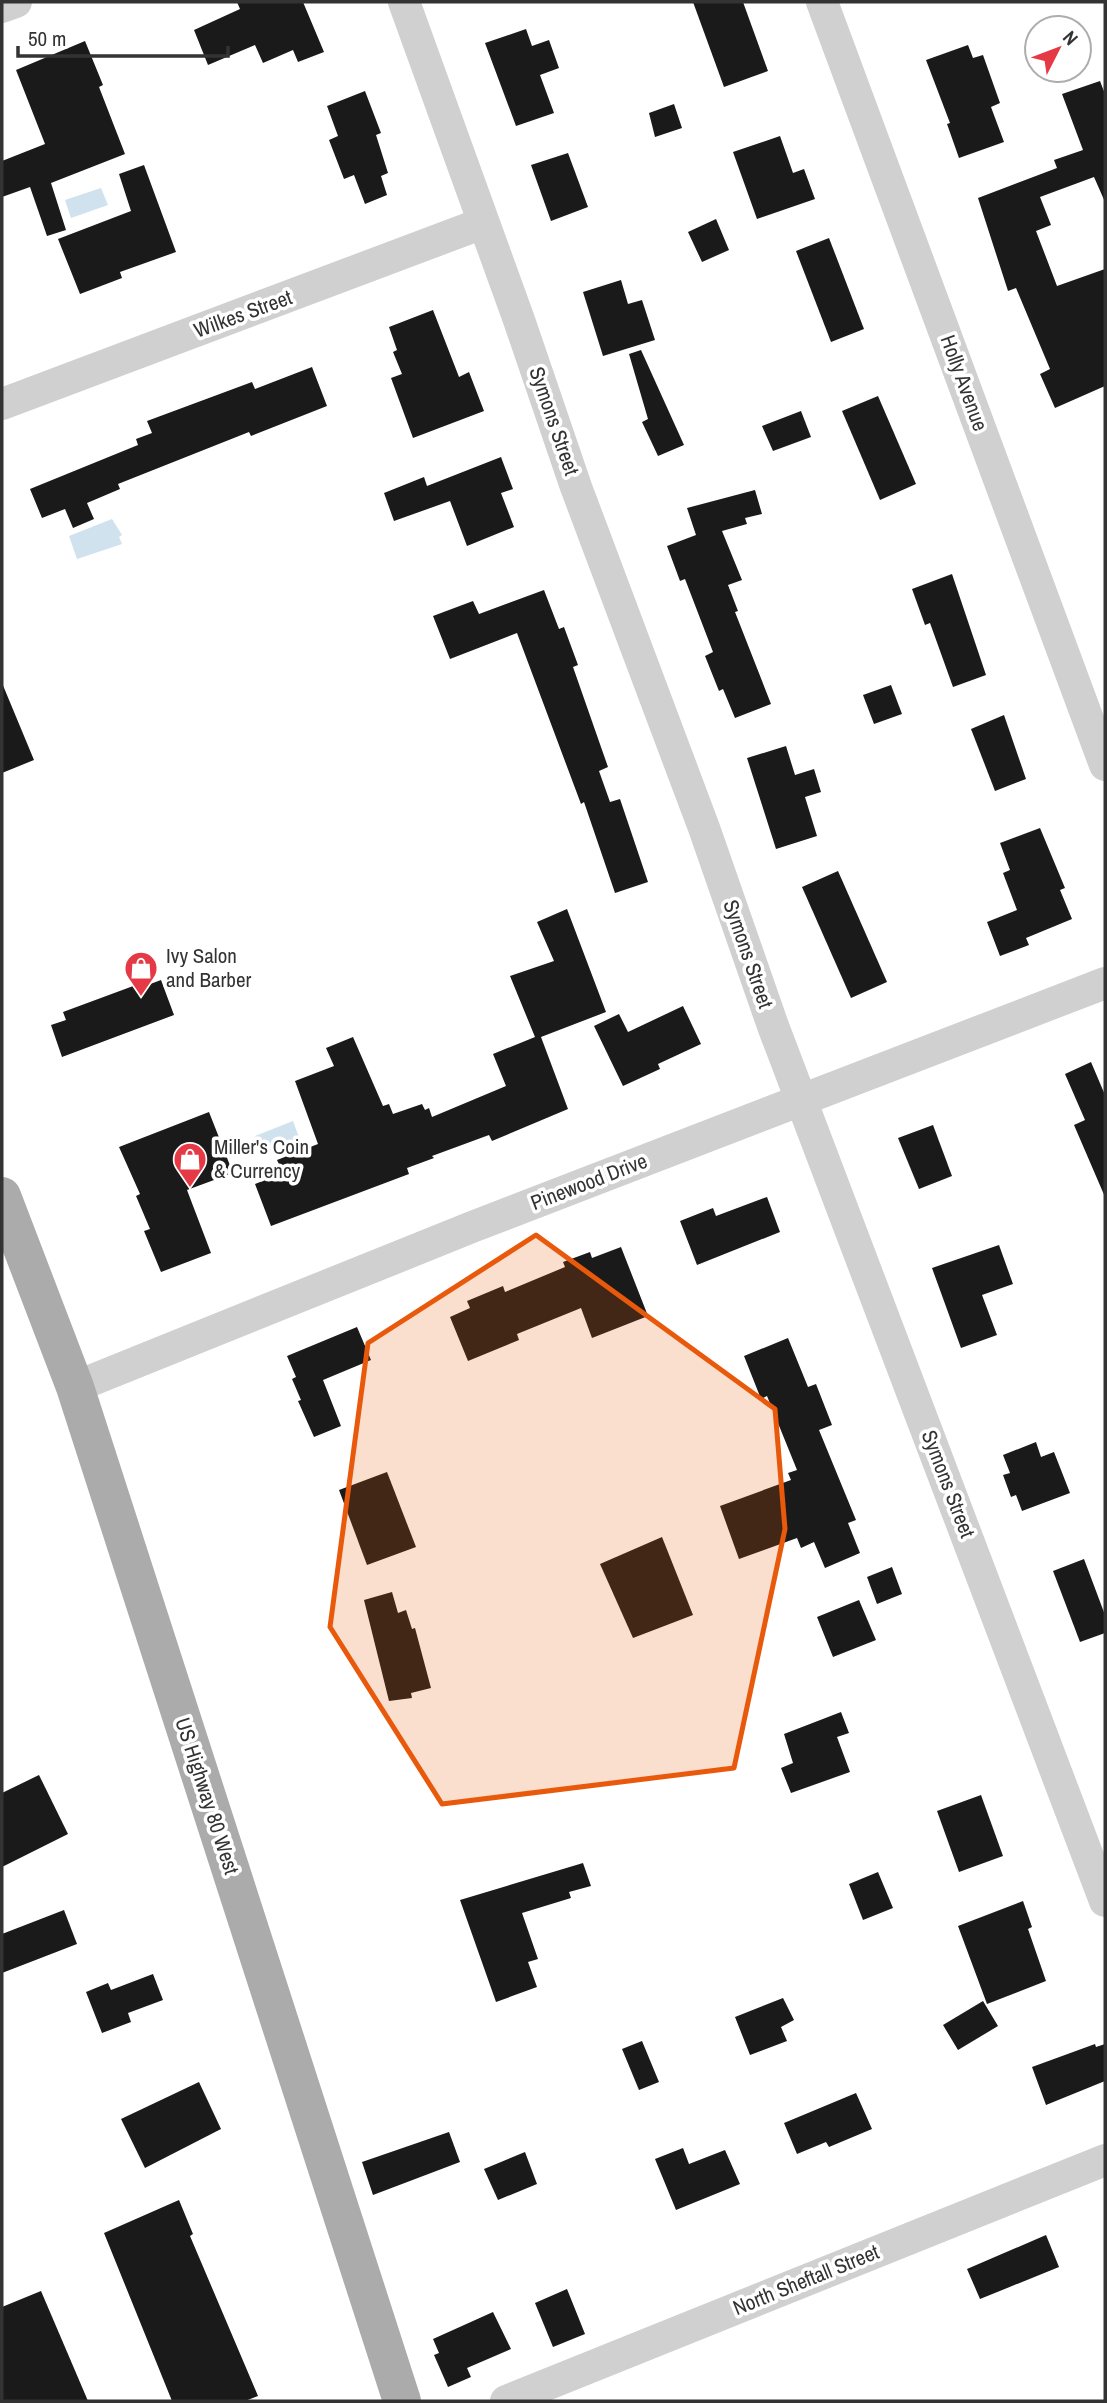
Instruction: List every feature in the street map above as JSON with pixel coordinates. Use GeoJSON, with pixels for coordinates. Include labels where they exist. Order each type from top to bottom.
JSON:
{"type":"FeatureCollection","features":[{"type":"Feature","properties":{"kind":"main road","name":"US Highway 80 West"},"geometry":{"type":"LineString","coordinates":[[2,1196],[75,1387],[402,2401]]}},
{"type":"Feature","properties":{"kind":"street"},"geometry":{"type":"LineString","coordinates":[[2,7],[16,2]]}},
{"type":"Feature","properties":{"kind":"street","name":"Symons Street"},"geometry":{"type":"LineString","coordinates":[[404,2],[802,1101],[1105,1901]]}},
{"type":"Feature","properties":{"kind":"street","name":"Holly Avenue"},"geometry":{"type":"LineString","coordinates":[[822,2],[1095,700],[1105,765]]}},
{"type":"Feature","properties":{"kind":"street","name":"Wilkes Street"},"geometry":{"type":"LineString","coordinates":[[2,404],[483,223]]}},
{"type":"Feature","properties":{"kind":"street","name":"Pinewood Drive"},"geometry":{"type":"LineString","coordinates":[[75,1387],[472,1227],[1105,984]]}},
{"type":"Feature","properties":{"kind":"street","name":"North Sheftall Street"},"geometry":{"type":"LineString","coordinates":[[506,2401],[1105,2160]]}},
{"type":"Feature","properties":{"kind":"highlighted area"},"geometry":{"type":"Polygon","coordinates":[[[536,1235],[775,1409],[785,1529],[734,1768],[442,1804],[330,1627],[368,1343],[536,1235]]]}},
{"type":"Feature","properties":{"kind":"water"},"geometry":{"type":"Polygon","coordinates":[[[101,188],[108,205],[71,218],[65,200],[101,188]]]}},
{"type":"Feature","properties":{"kind":"water"},"geometry":{"type":"Polygon","coordinates":[[[112,519],[122,535],[119,537],[122,544],[77,559],[69,536],[112,519]]]}},
{"type":"Feature","properties":{"kind":"water"},"geometry":{"type":"Polygon","coordinates":[[[293,1121],[300,1140],[262,1154],[255,1136],[293,1121]]]}},
{"type":"Feature","properties":{"kind":"building"},"geometry":{"type":"Polygon","coordinates":[[[237,2],[303,2],[324,52],[298,62],[293,50],[263,63],[255,45],[208,65],[194,30],[240,9],[237,2]]]}},
{"type":"Feature","properties":{"kind":"building"},"geometry":{"type":"Polygon","coordinates":[[[693,2],[743,2],[768,71],[724,87],[693,2]]]}},
{"type":"Feature","properties":{"kind":"building"},"geometry":{"type":"Polygon","coordinates":[[[526,29],[532,46],[549,40],[559,68],[540,75],[554,113],[516,126],[485,43],[526,29]]]}},
{"type":"Feature","properties":{"kind":"building"},"geometry":{"type":"Polygon","coordinates":[[[85,41],[103,85],[99,87],[125,154],[51,183],[66,230],[47,236],[30,187],[2,197],[2,161],[45,144],[16,70],[85,41]]]}},
{"type":"Feature","properties":{"kind":"building"},"geometry":{"type":"Polygon","coordinates":[[[968,45],[973,58],[983,55],[1000,103],[991,107],[1004,142],[959,158],[947,124],[950,123],[926,60],[968,45]]]}},
{"type":"Feature","properties":{"kind":"building"},"geometry":{"type":"Polygon","coordinates":[[[1100,81],[1105,94],[1105,202],[1094,177],[1040,197],[1051,225],[1036,231],[1057,286],[1105,269],[1105,386],[1055,408],[1040,374],[1050,369],[1016,288],[1008,291],[978,198],[1057,168],[1054,160],[1083,150],[1062,94],[1100,81]]]}},
{"type":"Feature","properties":{"kind":"building"},"geometry":{"type":"Polygon","coordinates":[[[365,91],[381,133],[376,135],[388,173],[381,176],[387,195],[365,204],[354,175],[344,179],[329,140],[338,136],[327,106],[365,91]]]}},
{"type":"Feature","properties":{"kind":"building"},"geometry":{"type":"Polygon","coordinates":[[[674,104],[682,128],[655,137],[649,113],[674,104]]]}},
{"type":"Feature","properties":{"kind":"building"},"geometry":{"type":"Polygon","coordinates":[[[780,136],[793,173],[804,169],[815,199],[757,219],[733,152],[780,136]]]}},
{"type":"Feature","properties":{"kind":"building"},"geometry":{"type":"Polygon","coordinates":[[[568,153],[588,207],[551,221],[531,165],[568,153]]]}},
{"type":"Feature","properties":{"kind":"building"},"geometry":{"type":"Polygon","coordinates":[[[144,165],[176,252],[120,272],[122,278],[80,294],[58,239],[131,211],[119,174],[144,165]]]}},
{"type":"Feature","properties":{"kind":"building"},"geometry":{"type":"Polygon","coordinates":[[[716,219],[729,250],[702,262],[688,232],[716,219]]]}},
{"type":"Feature","properties":{"kind":"building"},"geometry":{"type":"Polygon","coordinates":[[[829,238],[864,329],[831,342],[796,251],[829,238]]]}},
{"type":"Feature","properties":{"kind":"building"},"geometry":{"type":"Polygon","coordinates":[[[621,280],[628,304],[642,300],[655,340],[603,356],[583,292],[621,280]]]}},
{"type":"Feature","properties":{"kind":"building"},"geometry":{"type":"Polygon","coordinates":[[[433,310],[459,377],[469,372],[484,411],[413,438],[391,378],[402,374],[393,352],[397,350],[389,327],[433,310]]]}},
{"type":"Feature","properties":{"kind":"building"},"geometry":{"type":"Polygon","coordinates":[[[641,350],[684,445],[658,456],[642,422],[648,419],[629,354],[641,350]]]}},
{"type":"Feature","properties":{"kind":"building"},"geometry":{"type":"Polygon","coordinates":[[[312,367],[327,406],[251,436],[249,432],[118,484],[120,489],[87,503],[94,519],[73,528],[65,509],[42,518],[30,489],[138,445],[136,439],[152,433],[147,421],[252,382],[255,389],[312,367]]]}},
{"type":"Feature","properties":{"kind":"building"},"geometry":{"type":"Polygon","coordinates":[[[878,396],[916,484],[880,500],[842,411],[878,396]]]}},
{"type":"Feature","properties":{"kind":"building"},"geometry":{"type":"Polygon","coordinates":[[[801,411],[811,437],[773,451],[762,426],[801,411]]]}},
{"type":"Feature","properties":{"kind":"building"},"geometry":{"type":"Polygon","coordinates":[[[501,457],[513,489],[501,493],[514,527],[467,546],[450,501],[394,521],[384,493],[424,477],[427,486],[501,457]]]}},
{"type":"Feature","properties":{"kind":"building"},"geometry":{"type":"Polygon","coordinates":[[[755,490],[762,514],[745,518],[747,524],[722,531],[742,580],[728,585],[738,611],[735,612],[771,704],[735,718],[723,689],[719,691],[705,656],[713,652],[685,579],[680,581],[667,546],[696,535],[687,508],[755,490]]]}},
{"type":"Feature","properties":{"kind":"building"},"geometry":{"type":"Polygon","coordinates":[[[952,574],[986,675],[953,687],[930,623],[925,625],[912,589],[952,574]]]}},
{"type":"Feature","properties":{"kind":"building"},"geometry":{"type":"Polygon","coordinates":[[[544,590],[559,629],[564,627],[578,665],[573,667],[608,767],[599,771],[610,802],[620,799],[648,882],[615,893],[584,802],[581,804],[517,633],[450,659],[433,616],[473,601],[479,614],[544,590]]]}},
{"type":"Feature","properties":{"kind":"building"},"geometry":{"type":"Polygon","coordinates":[[[2,683],[34,760],[2,773],[2,683]]]}},
{"type":"Feature","properties":{"kind":"building"},"geometry":{"type":"Polygon","coordinates":[[[891,685],[902,714],[874,724],[863,695],[891,685]]]}},
{"type":"Feature","properties":{"kind":"building"},"geometry":{"type":"Polygon","coordinates":[[[1004,715],[1026,779],[995,791],[971,729],[1004,715]]]}},
{"type":"Feature","properties":{"kind":"building"},"geometry":{"type":"Polygon","coordinates":[[[786,746],[795,775],[814,769],[821,792],[805,797],[817,836],[776,849],[747,758],[786,746]]]}},
{"type":"Feature","properties":{"kind":"building"},"geometry":{"type":"Polygon","coordinates":[[[1040,828],[1065,888],[1060,890],[1072,919],[1026,938],[1029,945],[1000,956],[987,922],[1017,910],[1003,873],[1010,870],[1000,843],[1040,828]]]}},
{"type":"Feature","properties":{"kind":"building"},"geometry":{"type":"Polygon","coordinates":[[[838,871],[887,982],[851,998],[802,887],[838,871]]]}},
{"type":"Feature","properties":{"kind":"building"},"geometry":{"type":"Polygon","coordinates":[[[567,909],[606,1012],[541,1037],[568,1109],[492,1141],[489,1135],[432,1156],[434,1158],[407,1168],[409,1174],[271,1226],[255,1184],[283,1173],[277,1160],[318,1144],[295,1081],[334,1066],[326,1048],[353,1037],[383,1106],[389,1104],[393,1114],[422,1104],[425,1110],[429,1108],[432,1117],[506,1086],[493,1054],[535,1037],[510,976],[554,961],[537,922],[567,909]]]}},
{"type":"Feature","properties":{"kind":"building"},"geometry":{"type":"Polygon","coordinates":[[[161,980],[174,1015],[62,1057],[51,1025],[66,1020],[63,1012],[144,982],[145,986],[161,980]]]}},
{"type":"Feature","properties":{"kind":"building"},"geometry":{"type":"Polygon","coordinates":[[[683,1006],[701,1044],[658,1064],[660,1069],[623,1086],[594,1026],[619,1014],[628,1032],[683,1006]]]}},
{"type":"Feature","properties":{"kind":"building"},"geometry":{"type":"Polygon","coordinates":[[[1091,1062],[1105,1095],[1105,1197],[1074,1125],[1085,1120],[1065,1074],[1091,1062]]]}},
{"type":"Feature","properties":{"kind":"building"},"geometry":{"type":"Polygon","coordinates":[[[209,1112],[233,1173],[187,1190],[211,1253],[161,1272],[144,1231],[150,1229],[136,1196],[140,1194],[119,1147],[209,1112]]]}},
{"type":"Feature","properties":{"kind":"building"},"geometry":{"type":"Polygon","coordinates":[[[933,1125],[952,1176],[919,1189],[898,1138],[933,1125]]]}},
{"type":"Feature","properties":{"kind":"building"},"geometry":{"type":"Polygon","coordinates":[[[767,1197],[780,1232],[697,1265],[680,1221],[713,1208],[716,1216],[767,1197]]]}},
{"type":"Feature","properties":{"kind":"building"},"geometry":{"type":"Polygon","coordinates":[[[999,1245],[1013,1284],[982,1295],[997,1335],[961,1348],[932,1268],[999,1245]]]}},
{"type":"Feature","properties":{"kind":"building"},"geometry":{"type":"Polygon","coordinates":[[[621,1247],[648,1316],[592,1338],[581,1308],[517,1334],[519,1340],[468,1361],[450,1317],[470,1308],[467,1301],[503,1286],[505,1292],[565,1267],[563,1262],[590,1252],[592,1258],[621,1247]]]}},
{"type":"Feature","properties":{"kind":"building"},"geometry":{"type":"Polygon","coordinates":[[[357,1327],[371,1360],[323,1380],[341,1426],[314,1437],[298,1401],[301,1400],[292,1379],[296,1377],[287,1356],[357,1327]]]}},
{"type":"Feature","properties":{"kind":"building"},"geometry":{"type":"Polygon","coordinates":[[[788,1338],[808,1387],[816,1384],[832,1425],[819,1430],[856,1520],[848,1523],[860,1553],[825,1568],[814,1542],[801,1548],[797,1538],[739,1559],[720,1506],[791,1480],[788,1473],[797,1470],[767,1396],[761,1399],[744,1356],[788,1338]]]}},
{"type":"Feature","properties":{"kind":"building"},"geometry":{"type":"Polygon","coordinates":[[[1036,1442],[1041,1457],[1054,1452],[1070,1493],[1022,1511],[1016,1495],[1011,1497],[1003,1475],[1010,1473],[1003,1455],[1036,1442]]]}},
{"type":"Feature","properties":{"kind":"building"},"geometry":{"type":"Polygon","coordinates":[[[387,1472],[416,1547],[367,1565],[339,1490],[387,1472]]]}},
{"type":"Feature","properties":{"kind":"building"},"geometry":{"type":"Polygon","coordinates":[[[662,1537],[693,1615],[633,1638],[600,1564],[662,1537]]]}},
{"type":"Feature","properties":{"kind":"building"},"geometry":{"type":"Polygon","coordinates":[[[1084,1559],[1105,1615],[1105,1633],[1080,1642],[1053,1571],[1084,1559]]]}},
{"type":"Feature","properties":{"kind":"building"},"geometry":{"type":"Polygon","coordinates":[[[892,1567],[902,1594],[877,1604],[867,1577],[892,1567]]]}},
{"type":"Feature","properties":{"kind":"building"},"geometry":{"type":"Polygon","coordinates":[[[392,1592],[398,1613],[406,1610],[412,1629],[415,1628],[431,1688],[411,1693],[412,1698],[389,1701],[364,1600],[392,1592]]]}},
{"type":"Feature","properties":{"kind":"building"},"geometry":{"type":"Polygon","coordinates":[[[859,1600],[876,1640],[833,1657],[817,1617],[859,1600]]]}},
{"type":"Feature","properties":{"kind":"building"},"geometry":{"type":"Polygon","coordinates":[[[841,1712],[849,1733],[837,1737],[850,1772],[791,1793],[781,1768],[793,1763],[784,1734],[841,1712]]]}},
{"type":"Feature","properties":{"kind":"building"},"geometry":{"type":"Polygon","coordinates":[[[39,1775],[68,1834],[2,1867],[2,1793],[39,1775]]]}},
{"type":"Feature","properties":{"kind":"building"},"geometry":{"type":"Polygon","coordinates":[[[981,1795],[1003,1856],[959,1872],[937,1811],[981,1795]]]}},
{"type":"Feature","properties":{"kind":"building"},"geometry":{"type":"Polygon","coordinates":[[[583,1863],[591,1886],[569,1892],[571,1898],[522,1913],[538,1959],[528,1962],[537,1987],[496,2002],[460,1900],[583,1863]]]}},
{"type":"Feature","properties":{"kind":"building"},"geometry":{"type":"Polygon","coordinates":[[[878,1872],[893,1908],[863,1920],[849,1884],[878,1872]]]}},
{"type":"Feature","properties":{"kind":"building"},"geometry":{"type":"Polygon","coordinates":[[[1023,1901],[1032,1927],[1028,1929],[1046,1981],[987,2004],[958,1926],[1023,1901]]]}},
{"type":"Feature","properties":{"kind":"building"},"geometry":{"type":"Polygon","coordinates":[[[64,1910],[77,1944],[2,1973],[2,1934],[64,1910]]]}},
{"type":"Feature","properties":{"kind":"building"},"geometry":{"type":"Polygon","coordinates":[[[153,1974],[163,2000],[128,2013],[131,2022],[102,2033],[86,1992],[108,1983],[111,1990],[153,1974]]]}},
{"type":"Feature","properties":{"kind":"building"},"geometry":{"type":"Polygon","coordinates":[[[783,1998],[794,2020],[781,2027],[787,2041],[750,2055],[735,2017],[783,1998]]]}},
{"type":"Feature","properties":{"kind":"building"},"geometry":{"type":"Polygon","coordinates":[[[983,2001],[998,2026],[958,2050],[943,2025],[983,2001]]]}},
{"type":"Feature","properties":{"kind":"building"},"geometry":{"type":"Polygon","coordinates":[[[642,2041],[659,2082],[639,2090],[622,2049],[642,2041]]]}},
{"type":"Feature","properties":{"kind":"building"},"geometry":{"type":"Polygon","coordinates":[[[1095,2044],[1096,2047],[1105,2044],[1105,2081],[1046,2105],[1032,2067],[1095,2044]]]}},
{"type":"Feature","properties":{"kind":"building"},"geometry":{"type":"Polygon","coordinates":[[[199,2082],[221,2129],[145,2168],[121,2119],[199,2082]]]}},
{"type":"Feature","properties":{"kind":"building"},"geometry":{"type":"Polygon","coordinates":[[[856,2093],[872,2129],[829,2147],[826,2142],[797,2154],[784,2123],[856,2093]]]}},
{"type":"Feature","properties":{"kind":"building"},"geometry":{"type":"Polygon","coordinates":[[[449,2132],[460,2162],[373,2195],[362,2162],[449,2132]]]}},
{"type":"Feature","properties":{"kind":"building"},"geometry":{"type":"Polygon","coordinates":[[[683,2148],[689,2164],[725,2150],[740,2184],[676,2210],[655,2159],[683,2148]]]}},
{"type":"Feature","properties":{"kind":"building"},"geometry":{"type":"Polygon","coordinates":[[[525,2152],[537,2184],[498,2200],[484,2169],[525,2152]]]}},
{"type":"Feature","properties":{"kind":"building"},"geometry":{"type":"Polygon","coordinates":[[[179,2200],[193,2234],[190,2236],[258,2396],[245,2401],[172,2401],[104,2233],[179,2200]]]}},
{"type":"Feature","properties":{"kind":"building"},"geometry":{"type":"Polygon","coordinates":[[[1046,2235],[1059,2267],[980,2299],[967,2269],[1046,2235]]]}},
{"type":"Feature","properties":{"kind":"building"},"geometry":{"type":"Polygon","coordinates":[[[567,2289],[585,2334],[553,2347],[535,2303],[567,2289]]]}},
{"type":"Feature","properties":{"kind":"building"},"geometry":{"type":"Polygon","coordinates":[[[41,2291],[88,2401],[2,2401],[2,2307],[41,2291]]]}},
{"type":"Feature","properties":{"kind":"building"},"geometry":{"type":"Polygon","coordinates":[[[493,2312],[511,2349],[467,2368],[471,2377],[448,2387],[434,2355],[439,2353],[433,2339],[493,2312]]]}},
{"type":"Feature","properties":{"kind":"place","name":"Ivy Salon and Barber"},"geometry":{"type":"Point","coordinates":[141,998]}},
{"type":"Feature","properties":{"kind":"place","name":"Miller's Coin & Currency"},"geometry":{"type":"Point","coordinates":[190,1189]}}]}
